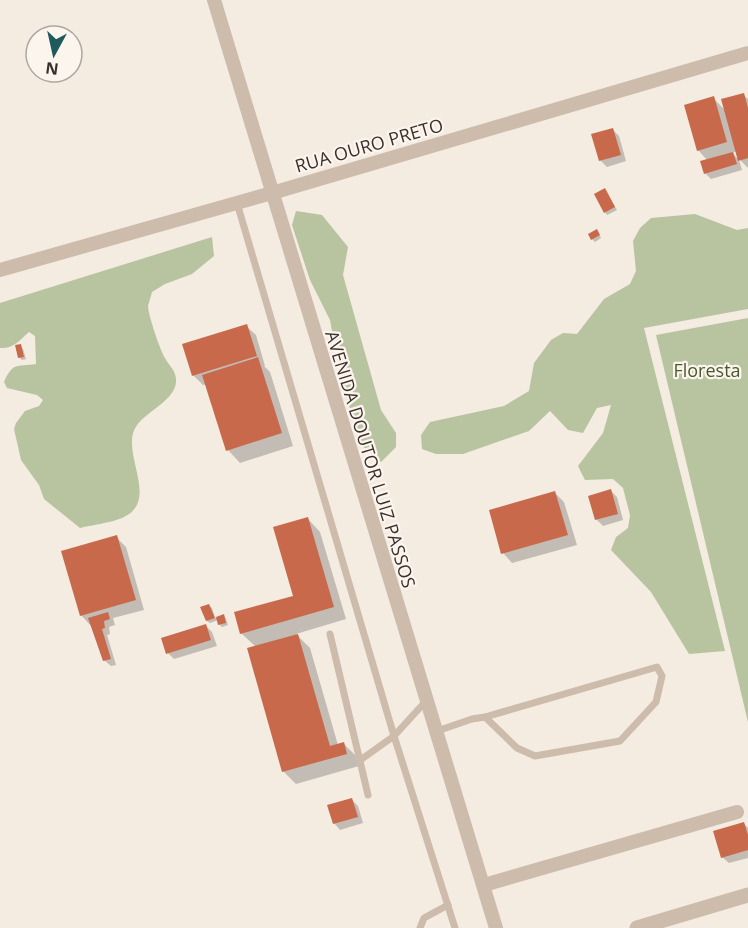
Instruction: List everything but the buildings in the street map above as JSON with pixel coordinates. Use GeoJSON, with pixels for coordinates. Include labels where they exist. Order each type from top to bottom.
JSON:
{"type":"FeatureCollection","features":[{"type":"Feature","properties":{"kind":"street","name":"AVENIDA DOUTOR LUIZ PASSOS"},"geometry":{"type":"LineString","coordinates":[[214,0],[496,928]]}},
{"type":"Feature","properties":{"kind":"street","name":"RUA OURO PRETO"},"geometry":{"type":"LineString","coordinates":[[0,270],[272,193],[748,53]]}},
{"type":"Feature","properties":{"kind":"street"},"geometry":{"type":"LineString","coordinates":[[484,885],[737,812]]}},
{"type":"Feature","properties":{"kind":"street"},"geometry":{"type":"LineString","coordinates":[[637,928],[748,895]]}},
{"type":"Feature","properties":{"kind":"lane"},"geometry":{"type":"LineString","coordinates":[[237,202],[394,736],[455,928]]}},
{"type":"Feature","properties":{"kind":"lane"},"geometry":{"type":"LineString","coordinates":[[330,634],[368,795]]}},
{"type":"Feature","properties":{"kind":"lane"},"geometry":{"type":"LineString","coordinates":[[437,731],[472,719],[657,667],[662,676],[656,702],[620,741],[535,756],[517,748],[485,717]]}},
{"type":"Feature","properties":{"kind":"lane"},"geometry":{"type":"LineString","coordinates":[[360,761],[394,736],[426,701]]}},
{"type":"Feature","properties":{"kind":"lane"},"geometry":{"type":"LineString","coordinates":[[420,928],[424,918],[448,905]]}},
{"type":"Feature","properties":{"kind":"green space"},"geometry":{"type":"Polygon","coordinates":[[[296,211],[322,215],[348,247],[343,275],[381,410],[396,433],[396,447],[381,462],[361,445],[340,376],[330,320],[310,280],[292,225],[296,211]]]}},
{"type":"Feature","properties":{"kind":"green space"},"geometry":{"type":"Polygon","coordinates":[[[695,214],[737,230],[748,228],[748,309],[644,328],[725,651],[689,654],[651,592],[611,550],[616,537],[628,528],[630,515],[623,488],[613,479],[585,480],[578,466],[603,433],[611,405],[597,408],[583,433],[568,430],[550,411],[529,431],[463,454],[436,454],[422,449],[421,435],[430,422],[504,406],[529,391],[534,363],[551,340],[563,333],[577,334],[604,299],[630,284],[636,271],[633,241],[640,228],[651,218],[695,214]]]}},
{"type":"Feature","properties":{"kind":"green space"},"geometry":{"type":"Polygon","coordinates":[[[212,237],[214,256],[192,274],[165,284],[152,292],[148,306],[163,354],[174,372],[176,382],[171,394],[137,425],[133,435],[132,447],[139,499],[134,509],[120,519],[80,528],[44,499],[39,485],[21,460],[14,429],[16,423],[25,411],[39,406],[43,400],[37,395],[7,388],[4,382],[13,368],[36,364],[35,336],[29,332],[13,345],[0,348],[0,303],[212,237]]]}},
{"type":"Feature","properties":{"kind":"green space","name":"Floresta"},"geometry":{"type":"Polygon","coordinates":[[[748,318],[748,722],[656,335],[748,318]]]}}]}
